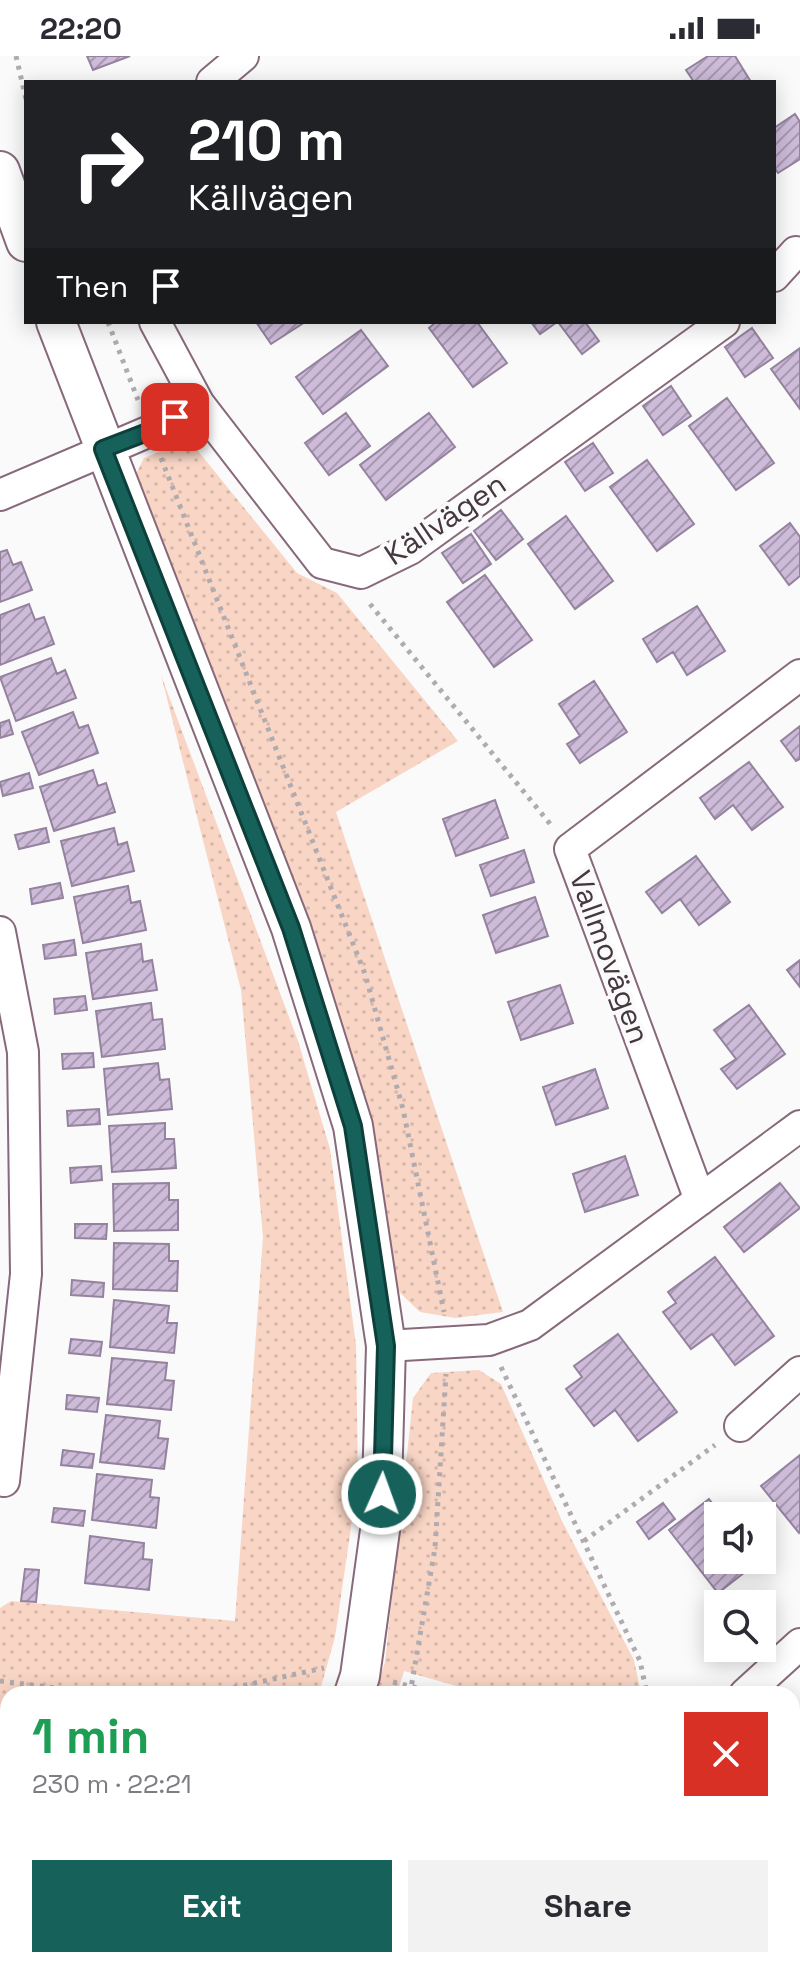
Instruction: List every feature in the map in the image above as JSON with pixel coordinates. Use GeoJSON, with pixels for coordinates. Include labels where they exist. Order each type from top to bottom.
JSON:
{"type":"FeatureCollection","features":[{"type":"Feature","properties":{"kind":"street"},"geometry":{"type":"LineString","coordinates":[[214,80],[243,56]]}},
{"type":"Feature","properties":{"kind":"street"},"geometry":{"type":"LineString","coordinates":[[0,171],[24,237]]}},
{"type":"Feature","properties":{"kind":"street"},"geometry":{"type":"LineString","coordinates":[[776,274],[796,252]]}},
{"type":"Feature","properties":{"kind":"street"},"geometry":{"type":"LineString","coordinates":[[57,324],[291,928],[353,1126],[386,1346],[381,1523],[357,1685]]}},
{"type":"Feature","properties":{"kind":"street","name":"Källvägen"},"geometry":{"type":"LineString","coordinates":[[156,324],[199,404],[322,563],[361,573],[410,549],[721,324]]}},
{"type":"Feature","properties":{"kind":"street"},"geometry":{"type":"LineString","coordinates":[[0,495],[150,431],[199,404]]}},
{"type":"Feature","properties":{"kind":"street","name":"Vallmovägen"},"geometry":{"type":"LineString","coordinates":[[700,1200],[570,849],[800,675]]}},
{"type":"Feature","properties":{"kind":"street"},"geometry":{"type":"LineString","coordinates":[[0,932],[23,1052],[26,1274],[4,1481]]}},
{"type":"Feature","properties":{"kind":"street"},"geometry":{"type":"LineString","coordinates":[[386,1346],[489,1340],[530,1325],[800,1126]]}},
{"type":"Feature","properties":{"kind":"street"},"geometry":{"type":"LineString","coordinates":[[740,1426],[800,1372]]}},
{"type":"Feature","properties":{"kind":"street"},"geometry":{"type":"LineString","coordinates":[[754,1686],[800,1644]]}},
{"type":"Feature","properties":{"kind":"path"},"geometry":{"type":"LineString","coordinates":[[16,56],[24,90]]}},
{"type":"Feature","properties":{"kind":"path"},"geometry":{"type":"LineString","coordinates":[[361,573],[365,598],[570,849]]}},
{"type":"Feature","properties":{"kind":"path"},"geometry":{"type":"LineString","coordinates":[[489,1340],[640,1661],[645,1686]]}},
{"type":"Feature","properties":{"kind":"path"},"geometry":{"type":"LineString","coordinates":[[584,1541],[740,1426]]}},
{"type":"Feature","properties":{"kind":"path"},"geometry":{"type":"LineString","coordinates":[[239,1686],[320,1667],[357,1685]]}},
{"type":"Feature","properties":{"kind":"path"},"geometry":{"type":"LineString","coordinates":[[0,1681],[39,1686]]}},
{"type":"Feature","properties":{"kind":"shaded area"},"geometry":{"type":"Polygon","coordinates":[[[174,446],[194,446],[297,573],[337,593],[458,741],[336,812],[503,1312],[455,1318],[420,1312],[395,1288],[134,478],[144,458],[174,446]]]}},
{"type":"Feature","properties":{"kind":"shaded area"},"geometry":{"type":"Polygon","coordinates":[[[161,675],[298,1041],[330,1149],[356,1345],[358,1480],[335,1637],[321,1686],[0,1686],[0,1608],[11,1601],[235,1621],[263,1237],[241,990],[161,675]]]}},
{"type":"Feature","properties":{"kind":"shaded area"},"geometry":{"type":"Polygon","coordinates":[[[479,1370],[501,1384],[562,1521],[634,1660],[639,1686],[456,1686],[404,1671],[399,1686],[378,1686],[385,1662],[413,1398],[431,1373],[479,1370]]]}},
{"type":"Feature","properties":{"kind":"building"},"geometry":{"type":"Polygon","coordinates":[[[87,56],[130,56],[93,70],[87,56]]]}},
{"type":"Feature","properties":{"kind":"building"},"geometry":{"type":"Polygon","coordinates":[[[708,56],[735,56],[750,80],[693,80],[686,70],[708,56]]]}},
{"type":"Feature","properties":{"kind":"building"},"geometry":{"type":"Polygon","coordinates":[[[795,114],[800,122],[800,159],[778,173],[776,170],[776,127],[795,114]]]}},
{"type":"Feature","properties":{"kind":"building"},"geometry":{"type":"Polygon","coordinates":[[[257,324],[302,324],[271,344],[257,324]]]}},
{"type":"Feature","properties":{"kind":"building"},"geometry":{"type":"Polygon","coordinates":[[[434,324],[478,324],[507,363],[473,387],[429,328],[434,324]]]}},
{"type":"Feature","properties":{"kind":"building"},"geometry":{"type":"Polygon","coordinates":[[[532,324],[554,324],[540,334],[532,324]]]}},
{"type":"Feature","properties":{"kind":"building"},"geometry":{"type":"Polygon","coordinates":[[[560,324],[586,324],[599,341],[582,354],[560,324]]]}},
{"type":"Feature","properties":{"kind":"building"},"geometry":{"type":"Polygon","coordinates":[[[752,328],[773,358],[745,377],[725,347],[752,328]]]}},
{"type":"Feature","properties":{"kind":"building"},"geometry":{"type":"Polygon","coordinates":[[[361,330],[388,366],[323,414],[296,377],[361,330]]]}},
{"type":"Feature","properties":{"kind":"building"},"geometry":{"type":"Polygon","coordinates":[[[800,348],[800,409],[771,369],[800,348]]]}},
{"type":"Feature","properties":{"kind":"building"},"geometry":{"type":"Polygon","coordinates":[[[671,386],[691,416],[663,435],[643,406],[671,386]]]}},
{"type":"Feature","properties":{"kind":"building"},"geometry":{"type":"Polygon","coordinates":[[[727,398],[774,463],[736,490],[689,426],[727,398]]]}},
{"type":"Feature","properties":{"kind":"building"},"geometry":{"type":"Polygon","coordinates":[[[346,413],[370,446],[329,475],[305,443],[346,413]]]}},
{"type":"Feature","properties":{"kind":"building"},"geometry":{"type":"Polygon","coordinates":[[[429,413],[455,447],[386,500],[360,465],[429,413]]]}},
{"type":"Feature","properties":{"kind":"building"},"geometry":{"type":"Polygon","coordinates":[[[593,443],[613,473],[585,491],[565,462],[593,443]]]}},
{"type":"Feature","properties":{"kind":"building"},"geometry":{"type":"Polygon","coordinates":[[[647,460],[694,524],[657,551],[610,487],[647,460]]]}},
{"type":"Feature","properties":{"kind":"building"},"geometry":{"type":"Polygon","coordinates":[[[501,510],[523,539],[496,560],[474,531],[501,510]]]}},
{"type":"Feature","properties":{"kind":"building"},"geometry":{"type":"Polygon","coordinates":[[[566,516],[613,581],[575,609],[528,544],[566,516]]]}},
{"type":"Feature","properties":{"kind":"building"},"geometry":{"type":"Polygon","coordinates":[[[790,523],[800,537],[800,576],[789,585],[760,546],[790,523]]]}},
{"type":"Feature","properties":{"kind":"building"},"geometry":{"type":"Polygon","coordinates":[[[471,534],[491,564],[463,583],[442,553],[471,534]]]}},
{"type":"Feature","properties":{"kind":"building"},"geometry":{"type":"Polygon","coordinates":[[[7,550],[13,565],[21,562],[32,590],[0,602],[0,552],[7,550]]]}},
{"type":"Feature","properties":{"kind":"building"},"geometry":{"type":"Polygon","coordinates":[[[485,575],[532,640],[494,667],[447,602],[485,575]]]}},
{"type":"Feature","properties":{"kind":"building"},"geometry":{"type":"Polygon","coordinates":[[[29,604],[35,620],[44,617],[54,644],[0,665],[0,615],[29,604]]]}},
{"type":"Feature","properties":{"kind":"building"},"geometry":{"type":"Polygon","coordinates":[[[697,606],[725,651],[687,675],[673,652],[657,662],[643,639],[697,606]]]}},
{"type":"Feature","properties":{"kind":"building"},"geometry":{"type":"Polygon","coordinates":[[[51,658],[57,674],[65,670],[76,698],[16,721],[0,677],[51,658]]]}},
{"type":"Feature","properties":{"kind":"building"},"geometry":{"type":"Polygon","coordinates":[[[594,681],[627,732],[580,763],[567,744],[580,736],[559,704],[594,681]]]}},
{"type":"Feature","properties":{"kind":"building"},"geometry":{"type":"Polygon","coordinates":[[[73,712],[79,728],[88,725],[98,753],[39,775],[22,732],[73,712]]]}},
{"type":"Feature","properties":{"kind":"building"},"geometry":{"type":"Polygon","coordinates":[[[9,720],[13,734],[0,738],[0,723],[9,720]]]}},
{"type":"Feature","properties":{"kind":"building"},"geometry":{"type":"Polygon","coordinates":[[[800,726],[800,759],[796,761],[781,741],[800,726]]]}},
{"type":"Feature","properties":{"kind":"building"},"geometry":{"type":"Polygon","coordinates":[[[749,762],[783,807],[752,830],[733,805],[715,819],[700,798],[749,762]]]}},
{"type":"Feature","properties":{"kind":"building"},"geometry":{"type":"Polygon","coordinates":[[[93,770],[98,786],[106,783],[115,812],[54,831],[40,787],[93,770]]]}},
{"type":"Feature","properties":{"kind":"building"},"geometry":{"type":"Polygon","coordinates":[[[29,773],[33,788],[3,796],[0,782],[29,773]]]}},
{"type":"Feature","properties":{"kind":"building"},"geometry":{"type":"Polygon","coordinates":[[[495,800],[508,838],[456,856],[443,819],[495,800]]]}},
{"type":"Feature","properties":{"kind":"building"},"geometry":{"type":"Polygon","coordinates":[[[46,828],[49,842],[19,849],[15,835],[46,828]]]}},
{"type":"Feature","properties":{"kind":"building"},"geometry":{"type":"Polygon","coordinates":[[[114,828],[118,845],[127,842],[134,871],[72,886],[61,841],[114,828]]]}},
{"type":"Feature","properties":{"kind":"building"},"geometry":{"type":"Polygon","coordinates":[[[524,850],[534,882],[491,896],[480,865],[524,850]]]}},
{"type":"Feature","properties":{"kind":"building"},"geometry":{"type":"Polygon","coordinates":[[[696,856],[730,902],[699,925],[680,899],[662,913],[646,892],[696,856]]]}},
{"type":"Feature","properties":{"kind":"building"},"geometry":{"type":"Polygon","coordinates":[[[60,883],[63,898],[32,904],[30,889],[60,883]]]}},
{"type":"Feature","properties":{"kind":"building"},"geometry":{"type":"Polygon","coordinates":[[[128,886],[131,903],[140,901],[146,930],[83,943],[74,897],[128,886]]]}},
{"type":"Feature","properties":{"kind":"building"},"geometry":{"type":"Polygon","coordinates":[[[535,897],[548,936],[496,953],[483,915],[535,897]]]}},
{"type":"Feature","properties":{"kind":"building"},"geometry":{"type":"Polygon","coordinates":[[[74,940],[76,955],[45,959],[43,945],[74,940]]]}},
{"type":"Feature","properties":{"kind":"building"},"geometry":{"type":"Polygon","coordinates":[[[141,944],[143,962],[152,960],[157,990],[93,999],[86,953],[141,944]]]}},
{"type":"Feature","properties":{"kind":"building"},"geometry":{"type":"Polygon","coordinates":[[[800,960],[800,987],[787,970],[800,960]]]}},
{"type":"Feature","properties":{"kind":"building"},"geometry":{"type":"Polygon","coordinates":[[[560,985],[573,1023],[521,1040],[508,1002],[560,985]]]}},
{"type":"Feature","properties":{"kind":"building"},"geometry":{"type":"Polygon","coordinates":[[[85,996],[87,1010],[55,1014],[54,999],[85,996]]]}},
{"type":"Feature","properties":{"kind":"building"},"geometry":{"type":"Polygon","coordinates":[[[151,1003],[153,1020],[162,1019],[165,1049],[102,1057],[96,1011],[151,1003]]]}},
{"type":"Feature","properties":{"kind":"building"},"geometry":{"type":"Polygon","coordinates":[[[749,1005],[785,1054],[737,1089],[721,1069],[736,1059],[714,1030],[749,1005]]]}},
{"type":"Feature","properties":{"kind":"building"},"geometry":{"type":"Polygon","coordinates":[[[93,1053],[94,1067],[63,1069],[62,1054],[93,1053]]]}},
{"type":"Feature","properties":{"kind":"building"},"geometry":{"type":"Polygon","coordinates":[[[158,1063],[160,1080],[169,1079],[172,1109],[108,1115],[104,1069],[158,1063]]]}},
{"type":"Feature","properties":{"kind":"building"},"geometry":{"type":"Polygon","coordinates":[[[595,1069],[608,1108],[556,1125],[543,1087],[595,1069]]]}},
{"type":"Feature","properties":{"kind":"building"},"geometry":{"type":"Polygon","coordinates":[[[99,1109],[100,1124],[68,1126],[67,1111],[99,1109]]]}},
{"type":"Feature","properties":{"kind":"building"},"geometry":{"type":"Polygon","coordinates":[[[165,1123],[165,1139],[174,1139],[176,1168],[112,1172],[109,1126],[165,1123]]]}},
{"type":"Feature","properties":{"kind":"building"},"geometry":{"type":"Polygon","coordinates":[[[625,1156],[638,1195],[585,1212],[573,1174],[625,1156]]]}},
{"type":"Feature","properties":{"kind":"building"},"geometry":{"type":"Polygon","coordinates":[[[101,1166],[102,1180],[71,1183],[70,1168],[101,1166]]]}},
{"type":"Feature","properties":{"kind":"building"},"geometry":{"type":"Polygon","coordinates":[[[169,1183],[169,1200],[178,1200],[178,1230],[114,1231],[113,1184],[169,1183]]]}},
{"type":"Feature","properties":{"kind":"building"},"geometry":{"type":"Polygon","coordinates":[[[780,1183],[800,1208],[744,1252],[724,1227],[780,1183]]]}},
{"type":"Feature","properties":{"kind":"building"},"geometry":{"type":"Polygon","coordinates":[[[75,1224],[107,1224],[106,1239],[75,1238],[75,1224]]]}},
{"type":"Feature","properties":{"kind":"building"},"geometry":{"type":"Polygon","coordinates":[[[114,1243],[169,1244],[169,1261],[178,1261],[177,1291],[113,1289],[114,1243]]]}},
{"type":"Feature","properties":{"kind":"building"},"geometry":{"type":"Polygon","coordinates":[[[715,1257],[774,1336],[735,1365],[712,1334],[691,1349],[663,1312],[676,1303],[668,1292],[715,1257]]]}},
{"type":"Feature","properties":{"kind":"building"},"geometry":{"type":"Polygon","coordinates":[[[72,1280],[104,1283],[103,1297],[71,1295],[72,1280]]]}},
{"type":"Feature","properties":{"kind":"building"},"geometry":{"type":"Polygon","coordinates":[[[114,1300],[169,1306],[167,1323],[177,1323],[174,1353],[110,1347],[114,1300]]]}},
{"type":"Feature","properties":{"kind":"building"},"geometry":{"type":"Polygon","coordinates":[[[618,1334],[677,1412],[638,1441],[615,1410],[594,1426],[566,1389],[582,1377],[574,1366],[618,1334]]]}},
{"type":"Feature","properties":{"kind":"building"},"geometry":{"type":"Polygon","coordinates":[[[71,1339],[102,1342],[100,1356],[69,1353],[71,1339]]]}},
{"type":"Feature","properties":{"kind":"building"},"geometry":{"type":"Polygon","coordinates":[[[112,1358],[167,1363],[165,1380],[174,1381],[171,1410],[107,1404],[112,1358]]]}},
{"type":"Feature","properties":{"kind":"building"},"geometry":{"type":"Polygon","coordinates":[[[67,1395],[99,1398],[97,1412],[66,1409],[67,1395]]]}},
{"type":"Feature","properties":{"kind":"building"},"geometry":{"type":"Polygon","coordinates":[[[106,1415],[160,1421],[158,1438],[168,1439],[164,1469],[100,1462],[106,1415]]]}},
{"type":"Feature","properties":{"kind":"building"},"geometry":{"type":"Polygon","coordinates":[[[63,1450],[94,1454],[92,1468],[61,1465],[63,1450]]]}},
{"type":"Feature","properties":{"kind":"building"},"geometry":{"type":"Polygon","coordinates":[[[800,1455],[799,1533],[776,1502],[761,1486],[800,1455]]]}},
{"type":"Feature","properties":{"kind":"building"},"geometry":{"type":"Polygon","coordinates":[[[97,1474],[152,1480],[150,1497],[159,1498],[156,1528],[92,1520],[97,1474]]]}},
{"type":"Feature","properties":{"kind":"building"},"geometry":{"type":"Polygon","coordinates":[[[663,1503],[675,1519],[649,1539],[637,1522],[663,1503]]]}},
{"type":"Feature","properties":{"kind":"building"},"geometry":{"type":"Polygon","coordinates":[[[704,1503],[704,1574],[743,1574],[722,1590],[716,1590],[669,1530],[704,1503]]]}},
{"type":"Feature","properties":{"kind":"building"},"geometry":{"type":"Polygon","coordinates":[[[54,1508],[85,1511],[83,1526],[52,1522],[54,1508]]]}},
{"type":"Feature","properties":{"kind":"building"},"geometry":{"type":"Polygon","coordinates":[[[90,1536],[144,1543],[143,1559],[152,1560],[149,1590],[85,1583],[90,1536]]]}},
{"type":"Feature","properties":{"kind":"building"},"geometry":{"type":"Polygon","coordinates":[[[25,1569],[39,1570],[36,1602],[21,1601],[25,1569]]]}},
{"type":"Feature","properties":{"kind":"route"},"geometry":{"type":"LineString","coordinates":[[175,417],[150,431],[103,449],[291,928],[353,1126],[386,1346],[382,1494]]}}]}
